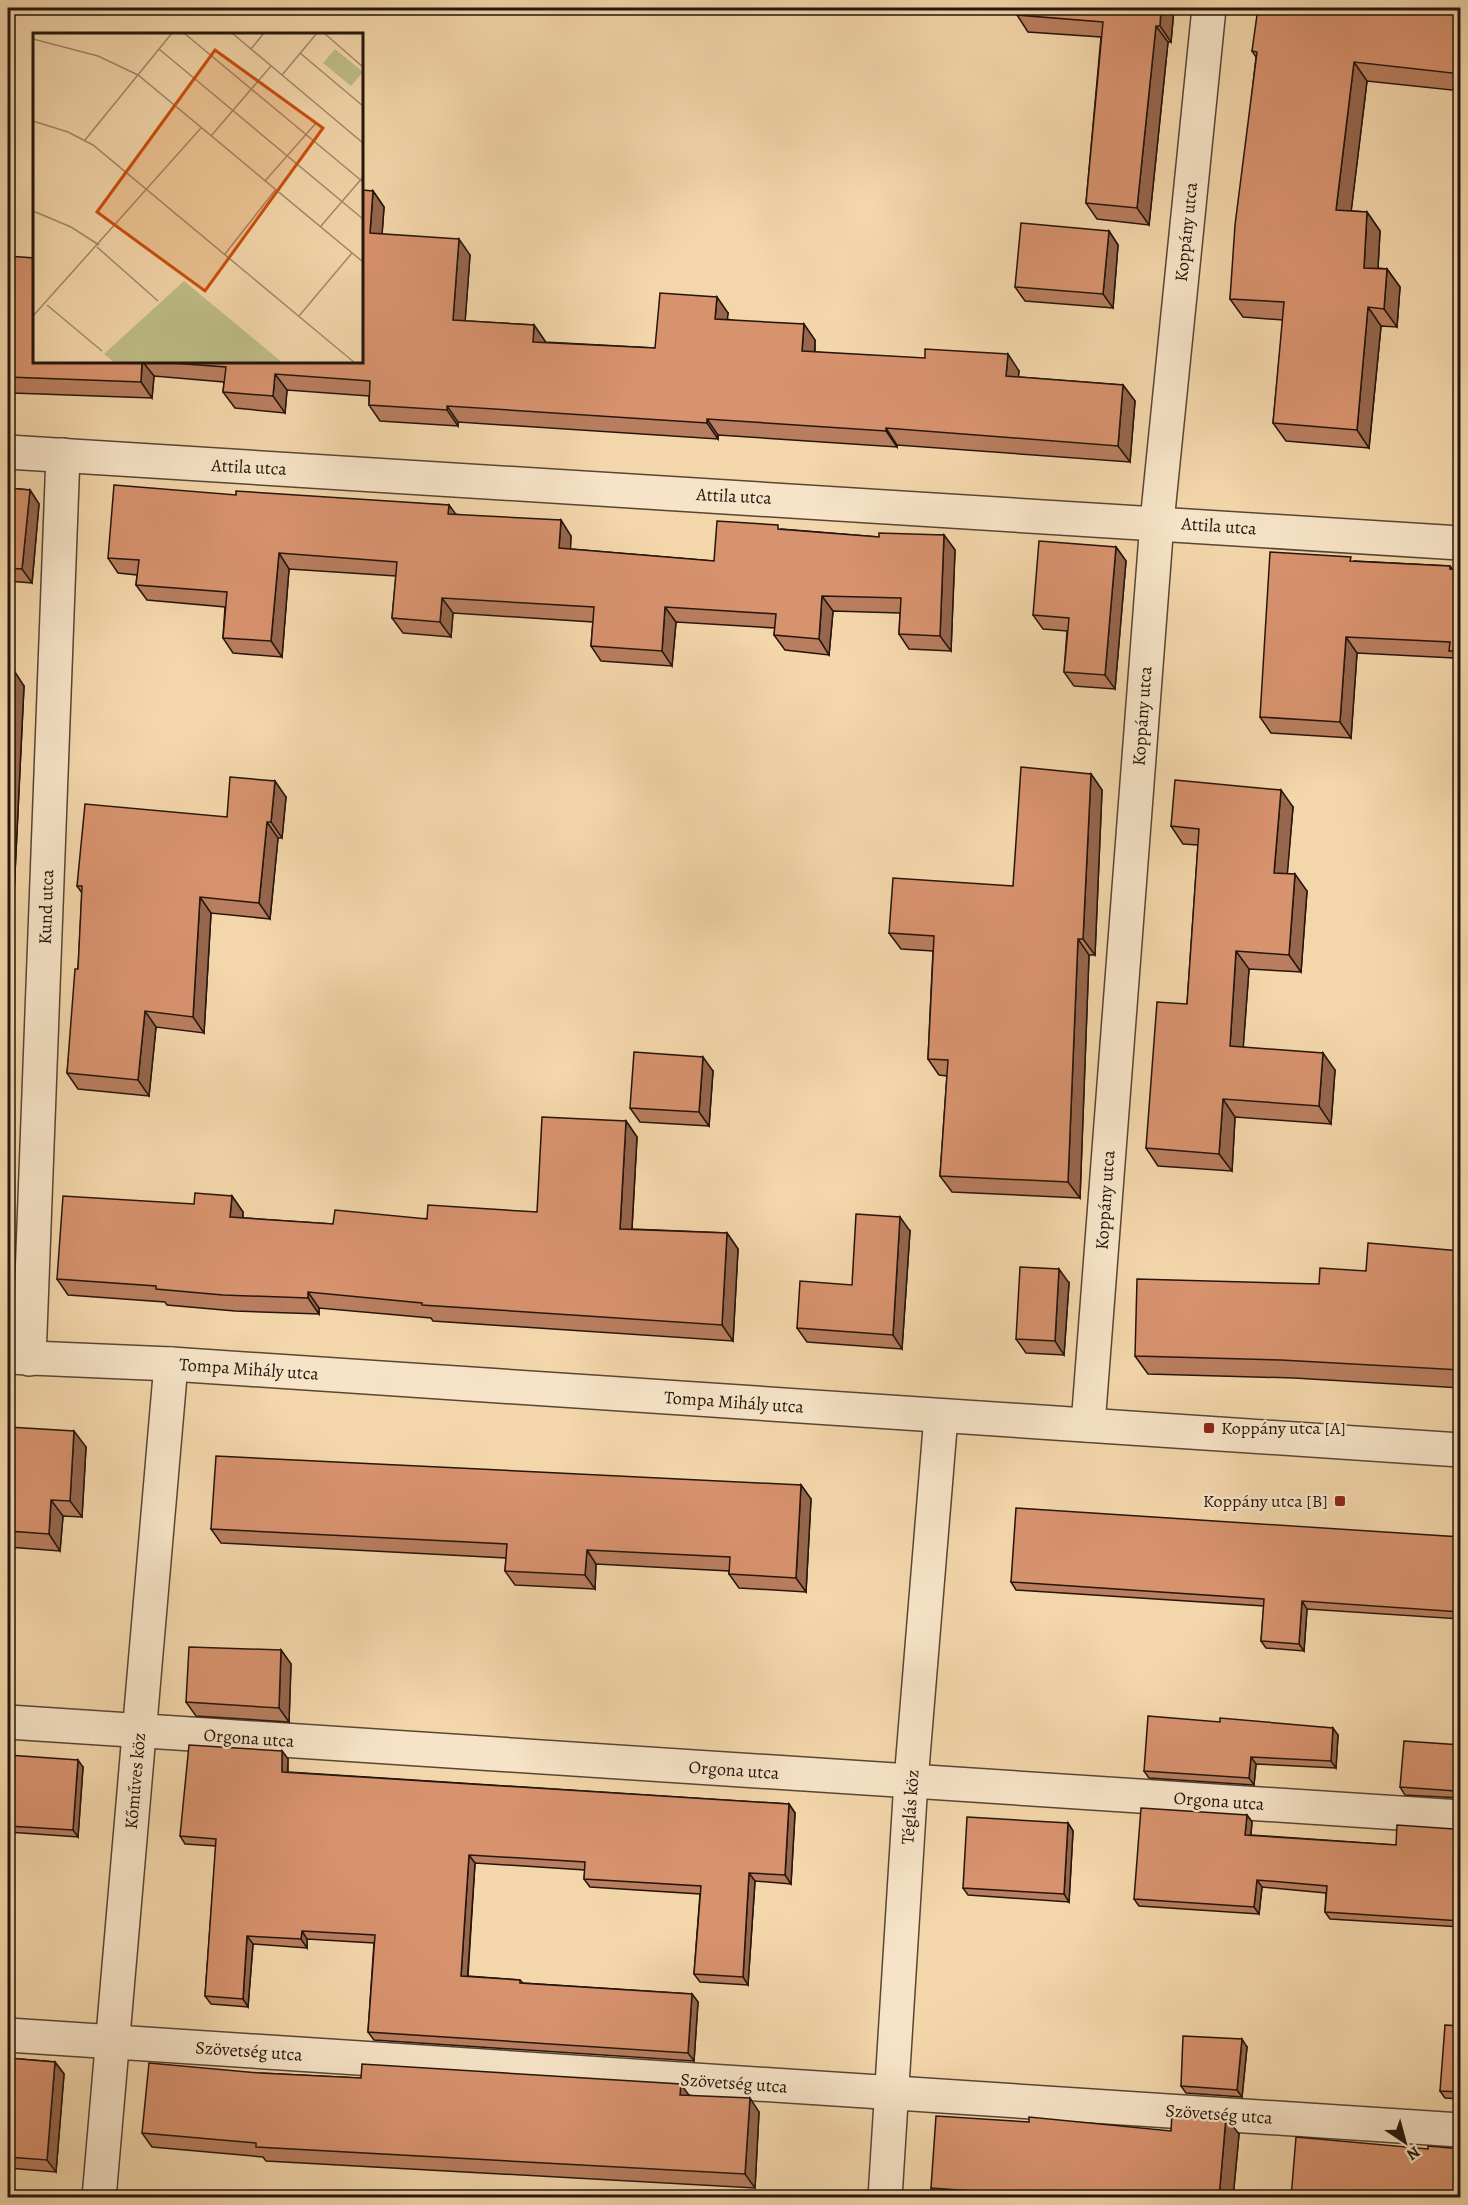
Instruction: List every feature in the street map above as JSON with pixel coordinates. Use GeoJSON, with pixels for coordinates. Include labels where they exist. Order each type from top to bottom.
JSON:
{"type":"FeatureCollection","features":[{"type":"Feature","properties":{"kind":"street","name":"Koppány utca"},"geometry":{"type":"LineString","coordinates":[[1088,1425],[1157,522],[1209,8]]}},
{"type":"Feature","properties":{"kind":"street","name":"Attila utca"},"geometry":{"type":"LineString","coordinates":[[8,452],[1157,522],[1461,543]]}},
{"type":"Feature","properties":{"kind":"street","name":"Kund utca"},"geometry":{"type":"LineString","coordinates":[[18,1358],[63,455]]}},
{"type":"Feature","properties":{"kind":"street","name":"Tompa Mihály utca"},"geometry":{"type":"LineString","coordinates":[[18,1358],[171,1364],[1461,1450]]}},
{"type":"Feature","properties":{"kind":"street","name":"Kőműves köz"},"geometry":{"type":"LineString","coordinates":[[99,2198],[171,1364]]}},
{"type":"Feature","properties":{"kind":"street","name":"Téglás köz"},"geometry":{"type":"LineString","coordinates":[[885,2198],[911,1781],[941,1416]]}},
{"type":"Feature","properties":{"kind":"street","name":"Orgona utca"},"geometry":{"type":"LineString","coordinates":[[8,1722],[1461,1817]]}},
{"type":"Feature","properties":{"kind":"street","name":"Szövetség utca"},"geometry":{"type":"LineString","coordinates":[[8,2036],[1461,2130]]}},
{"type":"Feature","properties":{"kind":"building"},"geometry":{"type":"Polygon","coordinates":[[[1017,8],[1161,8],[1160,26],[1156,26],[1137,208],[1086,203],[1103,22],[1017,15],[1017,8]]]}},
{"type":"Feature","properties":{"kind":"building"},"geometry":{"type":"Polygon","coordinates":[[[1258,8],[1461,8],[1461,74],[1354,62],[1336,210],[1367,212],[1364,268],[1387,269],[1384,309],[1368,307],[1357,430],[1273,423],[1284,302],[1230,299],[1235,225],[1257,52],[1252,51],[1258,8]]]}},
{"type":"Feature","properties":{"kind":"building"},"geometry":{"type":"Polygon","coordinates":[[[363,190],[373,191],[370,233],[459,239],[453,320],[534,325],[533,342],[655,348],[660,293],[717,297],[715,319],[804,324],[802,351],[925,358],[925,349],[1008,354],[1006,376],[1123,385],[1118,446],[886,428],[886,431],[707,419],[707,423],[447,406],[447,410],[369,405],[370,381],[275,374],[273,396],[223,392],[226,367],[172,363],[363,363],[363,190]]]}},
{"type":"Feature","properties":{"kind":"building"},"geometry":{"type":"Polygon","coordinates":[[[1021,223],[1109,231],[1103,294],[1015,287],[1021,223]]]}},
{"type":"Feature","properties":{"kind":"building"},"geometry":{"type":"Polygon","coordinates":[[[8,256],[33,258],[33,363],[142,363],[141,382],[8,377],[8,256]]]}},
{"type":"Feature","properties":{"kind":"building"},"geometry":{"type":"Polygon","coordinates":[[[114,485],[236,495],[236,491],[449,505],[448,514],[561,520],[559,548],[714,561],[717,521],[778,525],[778,529],[879,537],[879,533],[944,535],[940,636],[899,634],[901,598],[822,596],[819,639],[774,635],[776,614],[665,607],[662,651],[591,646],[594,607],[442,598],[440,622],[392,618],[397,562],[279,553],[271,641],[223,638],[227,592],[136,585],[139,560],[108,558],[114,485]]]}},
{"type":"Feature","properties":{"kind":"building"},"geometry":{"type":"Polygon","coordinates":[[[8,488],[30,490],[22,569],[8,568],[8,488]]]}},
{"type":"Feature","properties":{"kind":"building"},"geometry":{"type":"Polygon","coordinates":[[[1039,541],[1116,547],[1105,675],[1064,672],[1069,618],[1033,615],[1039,541]]]}},
{"type":"Feature","properties":{"kind":"building"},"geometry":{"type":"Polygon","coordinates":[[[1270,552],[1351,557],[1350,561],[1450,566],[1450,569],[1461,570],[1461,651],[1449,651],[1450,642],[1346,637],[1340,722],[1260,717],[1270,552]]]}},
{"type":"Feature","properties":{"kind":"building"},"geometry":{"type":"Polygon","coordinates":[[[8,669],[13,669],[8,774],[8,669]]]}},
{"type":"Feature","properties":{"kind":"building"},"geometry":{"type":"Polygon","coordinates":[[[1021,767],[1091,774],[1083,939],[1078,939],[1068,1182],[940,1176],[948,1060],[928,1059],[934,936],[889,933],[893,878],[1013,886],[1021,767]]]}},
{"type":"Feature","properties":{"kind":"building"},"geometry":{"type":"Polygon","coordinates":[[[230,777],[275,781],[271,822],[267,822],[259,903],[200,897],[193,1017],[145,1011],[138,1080],[67,1073],[75,969],[78,969],[82,886],[77,886],[85,804],[227,817],[230,777]]]}},
{"type":"Feature","properties":{"kind":"building"},"geometry":{"type":"Polygon","coordinates":[[[1175,780],[1281,790],[1274,873],[1295,874],[1289,955],[1236,951],[1230,1046],[1323,1053],[1319,1106],[1223,1099],[1219,1154],[1146,1148],[1157,1002],[1187,1004],[1199,829],[1171,826],[1175,780]]]}},
{"type":"Feature","properties":{"kind":"building"},"geometry":{"type":"Polygon","coordinates":[[[634,1052],[703,1057],[699,1112],[630,1108],[634,1052]]]}},
{"type":"Feature","properties":{"kind":"building"},"geometry":{"type":"Polygon","coordinates":[[[542,1117],[626,1121],[620,1229],[727,1233],[722,1325],[422,1305],[422,1303],[308,1292],[308,1298],[223,1295],[156,1289],[156,1286],[57,1279],[63,1196],[194,1204],[195,1193],[232,1196],[230,1217],[333,1224],[335,1210],[427,1219],[428,1205],[537,1212],[542,1117]]]}},
{"type":"Feature","properties":{"kind":"building"},"geometry":{"type":"Polygon","coordinates":[[[856,1214],[900,1217],[893,1335],[797,1328],[800,1281],[852,1285],[856,1214]]]}},
{"type":"Feature","properties":{"kind":"building"},"geometry":{"type":"Polygon","coordinates":[[[1368,1243],[1461,1251],[1461,1370],[1281,1360],[1135,1356],[1137,1279],[1319,1284],[1320,1268],[1366,1271],[1368,1243]]]}},
{"type":"Feature","properties":{"kind":"building"},"geometry":{"type":"Polygon","coordinates":[[[1020,1267],[1059,1269],[1055,1341],[1016,1339],[1020,1267]]]}},
{"type":"Feature","properties":{"kind":"building"},"geometry":{"type":"Polygon","coordinates":[[[8,1427],[74,1431],[70,1501],[51,1500],[49,1534],[8,1531],[8,1427]]]}},
{"type":"Feature","properties":{"kind":"building"},"geometry":{"type":"Polygon","coordinates":[[[216,1456],[801,1485],[796,1578],[729,1574],[730,1557],[587,1550],[585,1575],[505,1571],[507,1544],[211,1529],[216,1456]]]}},
{"type":"Feature","properties":{"kind":"building"},"geometry":{"type":"Polygon","coordinates":[[[1016,1508],[1461,1537],[1461,1612],[1302,1601],[1299,1644],[1261,1641],[1264,1599],[1011,1582],[1016,1508]]]}},
{"type":"Feature","properties":{"kind":"building"},"geometry":{"type":"Polygon","coordinates":[[[189,1647],[281,1650],[279,1708],[186,1702],[189,1647]]]}},
{"type":"Feature","properties":{"kind":"building"},"geometry":{"type":"Polygon","coordinates":[[[1148,1716],[1220,1722],[1220,1718],[1333,1728],[1331,1761],[1251,1757],[1249,1778],[1144,1771],[1148,1716]]]}},
{"type":"Feature","properties":{"kind":"building"},"geometry":{"type":"Polygon","coordinates":[[[1404,1741],[1461,1745],[1461,1793],[1400,1787],[1404,1741]]]}},
{"type":"Feature","properties":{"kind":"building"},"geometry":{"type":"Polygon","coordinates":[[[189,1745],[282,1751],[282,1772],[789,1804],[785,1875],[749,1873],[743,1977],[694,1974],[701,1886],[584,1879],[585,1862],[469,1855],[461,1976],[520,1980],[520,1983],[692,1994],[688,2053],[368,2032],[375,1935],[302,1931],[301,1939],[247,1936],[243,1999],[205,1996],[216,1839],[180,1836],[189,1745]]]}},
{"type":"Feature","properties":{"kind":"building"},"geometry":{"type":"Polygon","coordinates":[[[8,1755],[78,1760],[73,1830],[8,1826],[8,1755]]]}},
{"type":"Feature","properties":{"kind":"building"},"geometry":{"type":"Polygon","coordinates":[[[1141,1808],[1247,1815],[1245,1835],[1396,1845],[1397,1825],[1454,1829],[1461,1827],[1461,1921],[1325,1912],[1327,1886],[1257,1880],[1254,1907],[1134,1899],[1141,1808]]]}},
{"type":"Feature","properties":{"kind":"building"},"geometry":{"type":"Polygon","coordinates":[[[967,1817],[1068,1823],[1064,1894],[963,1888],[967,1817]]]}},
{"type":"Feature","properties":{"kind":"building"},"geometry":{"type":"Polygon","coordinates":[[[1445,2025],[1461,2026],[1461,2092],[1440,2091],[1445,2025]]]}},
{"type":"Feature","properties":{"kind":"building"},"geometry":{"type":"Polygon","coordinates":[[[1183,2036],[1242,2039],[1237,2090],[1181,2086],[1183,2036]]]}},
{"type":"Feature","properties":{"kind":"building"},"geometry":{"type":"Polygon","coordinates":[[[8,2058],[55,2062],[47,2160],[8,2157],[8,2058]]]}},
{"type":"Feature","properties":{"kind":"building"},"geometry":{"type":"Polygon","coordinates":[[[149,2063],[260,2073],[361,2078],[362,2064],[681,2084],[680,2095],[750,2098],[745,2174],[256,2147],[256,2143],[142,2133],[149,2063]]]}},
{"type":"Feature","properties":{"kind":"building"},"geometry":{"type":"Polygon","coordinates":[[[1172,2113],[1226,2117],[1219,2198],[1107,2198],[1048,2192],[1047,2198],[973,2198],[973,2191],[931,2188],[936,2116],[1029,2122],[1029,2117],[1171,2131],[1172,2113]]]}},
{"type":"Feature","properties":{"kind":"building"},"geometry":{"type":"Polygon","coordinates":[[[1296,2137],[1428,2149],[1428,2146],[1461,2149],[1461,2198],[1291,2198],[1296,2137]]]}},
{"type":"Feature","properties":{"kind":"place","name":"Koppány utca [A]"},"geometry":{"type":"Point","coordinates":[1209,1428]}},
{"type":"Feature","properties":{"kind":"place","name":"Koppány utca [B]"},"geometry":{"type":"Point","coordinates":[1340,1501]}}]}
